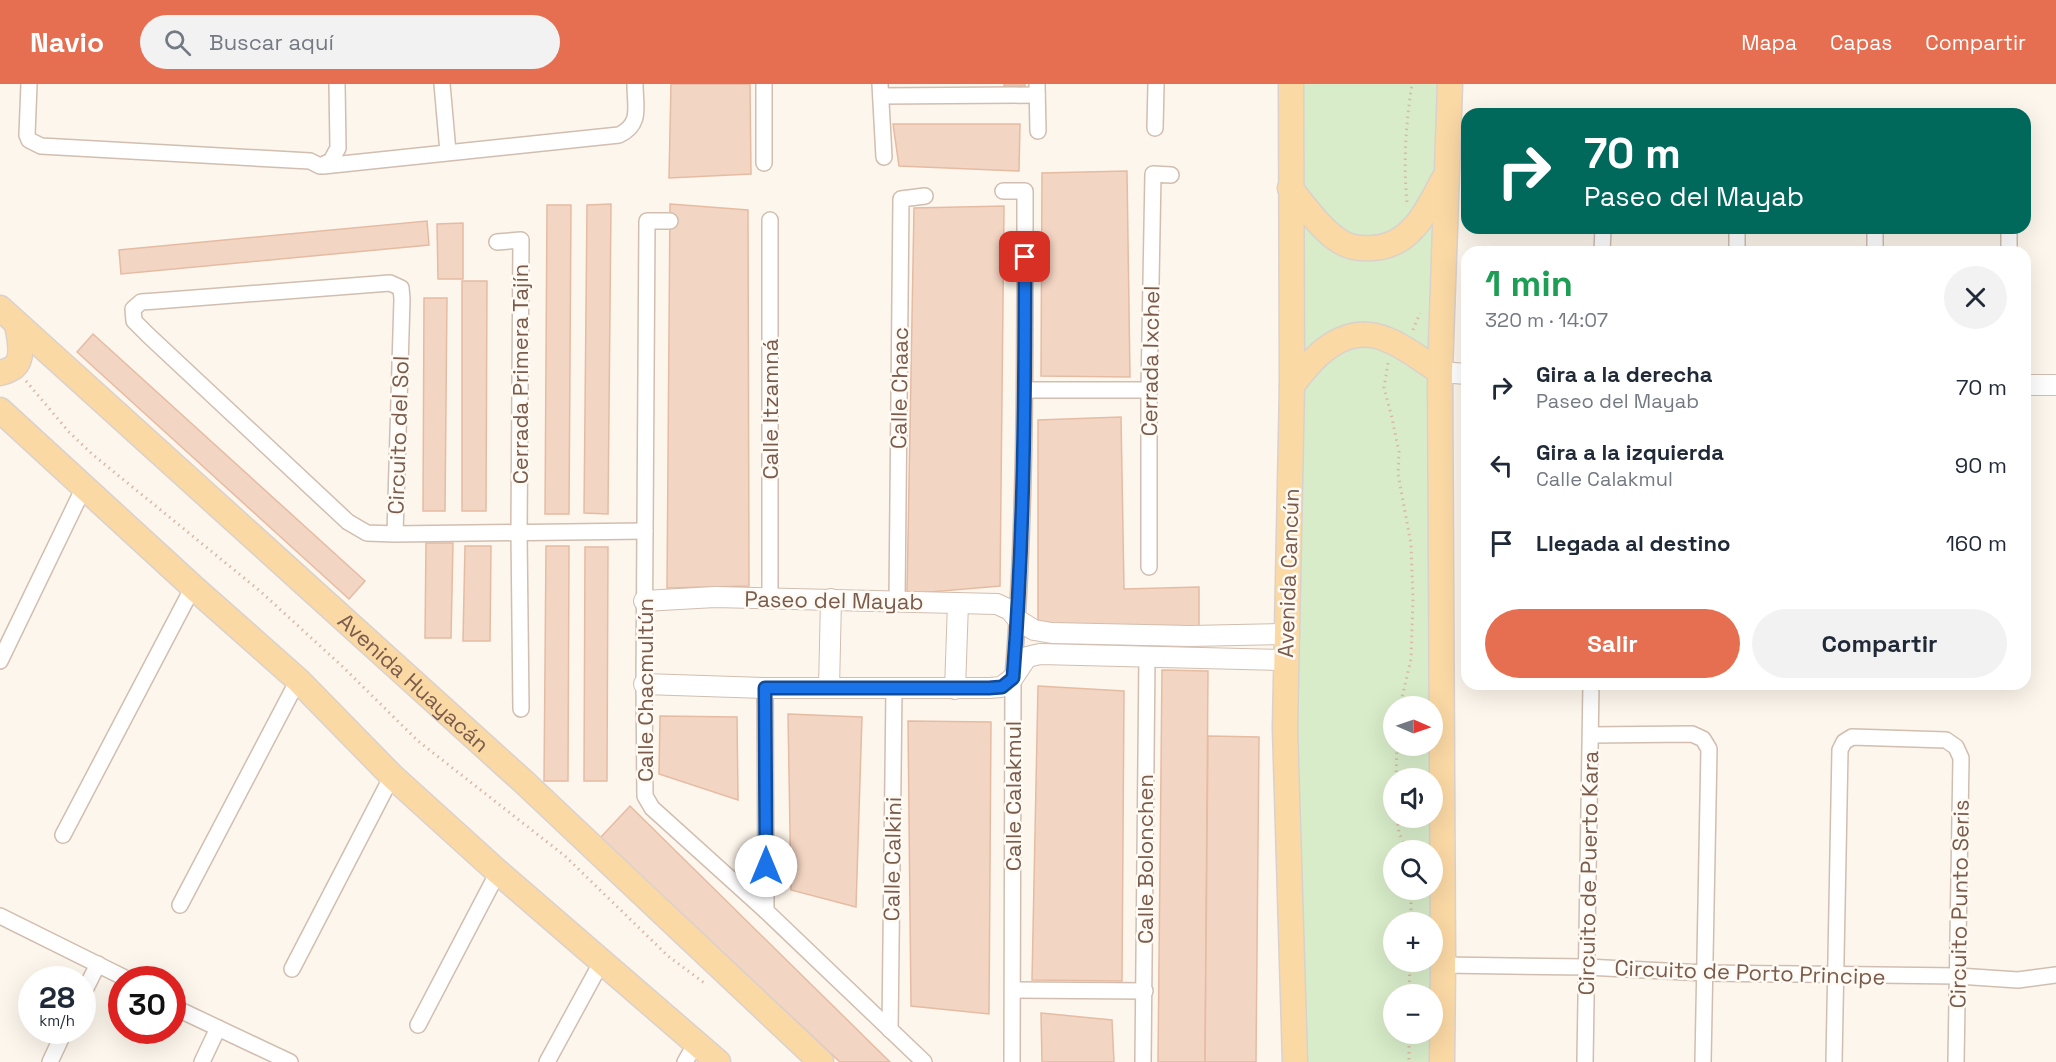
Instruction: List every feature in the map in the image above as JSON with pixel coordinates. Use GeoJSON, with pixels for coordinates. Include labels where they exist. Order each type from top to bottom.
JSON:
{"type":"FeatureCollection","features":[{"type":"Feature","properties":{"kind":"main road","name":"Avenida Cancún"},"geometry":{"type":"LineString","coordinates":[[1291,84],[1292,386],[1285,728],[1295,1062]]}},
{"type":"Feature","properties":{"kind":"main road"},"geometry":{"type":"LineString","coordinates":[[1443,912],[1440,372],[1450,84]]}},
{"type":"Feature","properties":{"kind":"main road"},"geometry":{"type":"LineString","coordinates":[[1290,188],[1335,238],[1351,246],[1370,249],[1383,248],[1401,239],[1421,220],[1446,174]]}},
{"type":"Feature","properties":{"kind":"main road"},"geometry":{"type":"LineString","coordinates":[[7,370],[19,359],[20,348],[9,316]]}},
{"type":"Feature","properties":{"kind":"main road","name":"Avenida Huayacán"},"geometry":{"type":"LineString","coordinates":[[9,316],[525,783],[821,1062]]}},
{"type":"Feature","properties":{"kind":"main road"},"geometry":{"type":"LineString","coordinates":[[1292,386],[1309,362],[1335,341],[1367,334],[1380,336],[1398,345],[1440,372]]}},
{"type":"Feature","properties":{"kind":"main road"},"geometry":{"type":"LineString","coordinates":[[0,410],[298,680],[392,776],[498,872],[602,961],[691,1052],[718,1062]]}},
{"type":"Feature","properties":{"kind":"main road"},"geometry":{"type":"LineString","coordinates":[[1442,1062],[1443,972]]}},
{"type":"Feature","properties":{"kind":"street"},"geometry":{"type":"LineString","coordinates":[[29,84],[27,135],[29,140],[41,146],[310,161],[326,164],[619,135],[630,130],[635,123],[635,84]]}},
{"type":"Feature","properties":{"kind":"street"},"geometry":{"type":"LineString","coordinates":[[326,164],[339,148],[337,84]]}},
{"type":"Feature","properties":{"kind":"street"},"geometry":{"type":"LineString","coordinates":[[442,84],[448,152]]}},
{"type":"Feature","properties":{"kind":"street"},"geometry":{"type":"LineString","coordinates":[[764,84],[764,163]]}},
{"type":"Feature","properties":{"kind":"street"},"geometry":{"type":"LineString","coordinates":[[1155,128],[1156,84]]}},
{"type":"Feature","properties":{"kind":"street"},"geometry":{"type":"LineString","coordinates":[[884,157],[881,90],[1037,89],[1038,131]]}},
{"type":"Feature","properties":{"kind":"street","name":"Cerrada Ixchel"},"geometry":{"type":"LineString","coordinates":[[1149,567],[1149,390],[1153,174],[1171,175]]}},
{"type":"Feature","properties":{"kind":"street","name":"Calle Calakmul"},"geometry":{"type":"LineString","coordinates":[[1004,191],[1024,191],[1025,390],[1018,620],[1013,678],[1012,1062]]}},
{"type":"Feature","properties":{"kind":"street","name":"Calle Chaac"},"geometry":{"type":"LineString","coordinates":[[897,601],[901,199],[925,196]]}},
{"type":"Feature","properties":{"kind":"street","name":"Calle Itzamná"},"geometry":{"type":"LineString","coordinates":[[770,220],[771,598]]}},
{"type":"Feature","properties":{"kind":"street","name":"Calle Chacmultún"},"geometry":{"type":"LineString","coordinates":[[670,221],[647,221],[645,796],[648,803],[766,911],[924,1062]]}},
{"type":"Feature","properties":{"kind":"street","name":"Cerrada Primera Tajín"},"geometry":{"type":"LineString","coordinates":[[496,242],[521,240],[519,532]]}},
{"type":"Feature","properties":{"kind":"street","name":"Circuito del Sol"},"geometry":{"type":"LineString","coordinates":[[390,283],[401,288],[395,534],[367,533],[348,522],[134,321],[133,309],[141,302],[390,283]]}},
{"type":"Feature","properties":{"kind":"street"},"geometry":{"type":"LineString","coordinates":[[1440,372],[1461,374]]}},
{"type":"Feature","properties":{"kind":"street"},"geometry":{"type":"LineString","coordinates":[[2031,385],[2056,385]]}},
{"type":"Feature","properties":{"kind":"street"},"geometry":{"type":"LineString","coordinates":[[1025,390],[1149,390]]}},
{"type":"Feature","properties":{"kind":"street"},"geometry":{"type":"LineString","coordinates":[[0,661],[84,487]]}},
{"type":"Feature","properties":{"kind":"street"},"geometry":{"type":"LineString","coordinates":[[395,534],[645,531]]}},
{"type":"Feature","properties":{"kind":"street"},"geometry":{"type":"LineString","coordinates":[[519,532],[521,709]]}},
{"type":"Feature","properties":{"kind":"street"},"geometry":{"type":"LineString","coordinates":[[63,835],[193,587]]}},
{"type":"Feature","properties":{"kind":"street","name":"Paseo del Mayab"},"geometry":{"type":"LineString","coordinates":[[644,602],[715,597],[998,604],[1010,610],[1018,620],[1034,630],[1052,633],[1190,636],[1286,634]]}},
{"type":"Feature","properties":{"kind":"street"},"geometry":{"type":"LineString","coordinates":[[829,688],[831,599]]}},
{"type":"Feature","properties":{"kind":"street"},"geometry":{"type":"LineString","coordinates":[[955,689],[958,603]]}},
{"type":"Feature","properties":{"kind":"street"},"geometry":{"type":"LineString","coordinates":[[644,684],[765,688],[955,689],[1002,687],[1013,678],[1028,657],[1040,654],[1285,660]]}},
{"type":"Feature","properties":{"kind":"street","name":"Calle Bolonchen"},"geometry":{"type":"LineString","coordinates":[[1143,1062],[1146,656]]}},
{"type":"Feature","properties":{"kind":"street"},"geometry":{"type":"LineString","coordinates":[[180,905],[298,680]]}},
{"type":"Feature","properties":{"kind":"street"},"geometry":{"type":"LineString","coordinates":[[765,688],[766,911]]}},
{"type":"Feature","properties":{"kind":"street","name":"Calle Calkini"},"geometry":{"type":"LineString","coordinates":[[890,1030],[894,689]]}},
{"type":"Feature","properties":{"kind":"street","name":"Circuito de Puerto Kara"},"geometry":{"type":"LineString","coordinates":[[1585,1062],[1591,690]]}},
{"type":"Feature","properties":{"kind":"street"},"geometry":{"type":"LineString","coordinates":[[1591,735],[1692,735],[1703,739],[1709,749],[1703,1062]]}},
{"type":"Feature","properties":{"kind":"street","name":"Circuito Punto Seris"},"geometry":{"type":"LineString","coordinates":[[1835,975],[1840,750],[1844,742],[1852,737],[1946,740],[1956,747],[1961,758],[1956,1062]]}},
{"type":"Feature","properties":{"kind":"street"},"geometry":{"type":"LineString","coordinates":[[292,969],[392,776]]}},
{"type":"Feature","properties":{"kind":"street"},"geometry":{"type":"LineString","coordinates":[[418,1025],[498,872]]}},
{"type":"Feature","properties":{"kind":"street"},"geometry":{"type":"LineString","coordinates":[[0,916],[108,969]]}},
{"type":"Feature","properties":{"kind":"street"},"geometry":{"type":"LineString","coordinates":[[547,1062],[602,961]]}},
{"type":"Feature","properties":{"kind":"street"},"geometry":{"type":"LineString","coordinates":[[96,968],[98,964]]}},
{"type":"Feature","properties":{"kind":"street","name":"Circuito de Porto Principe"},"geometry":{"type":"LineString","coordinates":[[1443,965],[1586,967],[1705,973],[1958,976],[2018,980],[2056,975]]}},
{"type":"Feature","properties":{"kind":"street"},"geometry":{"type":"LineString","coordinates":[[1834,1062],[1835,975]]}},
{"type":"Feature","properties":{"kind":"street"},"geometry":{"type":"LineString","coordinates":[[1012,990],[1145,991]]}},
{"type":"Feature","properties":{"kind":"street"},"geometry":{"type":"LineString","coordinates":[[186,1013],[290,1062]]}},
{"type":"Feature","properties":{"kind":"street"},"geometry":{"type":"LineString","coordinates":[[202,1062],[218,1028]]}},
{"type":"Feature","properties":{"kind":"street"},"geometry":{"type":"LineString","coordinates":[[50,1062],[58,1044]]}},
{"type":"Feature","properties":{"kind":"path"},"geometry":{"type":"LineString","coordinates":[[1410,232],[1404,178],[1406,123],[1412,84]]}},
{"type":"Feature","properties":{"kind":"path"},"geometry":{"type":"LineString","coordinates":[[1402,696],[1410,659],[1413,598],[1411,544],[1398,474],[1398,452],[1384,388],[1387,364],[1398,345],[1414,329],[1421,309]]}},
{"type":"Feature","properties":{"kind":"path"},"geometry":{"type":"LineString","coordinates":[[7,370],[92,454],[260,591],[343,667],[418,741],[565,856],[668,956],[710,987]]}},
{"type":"Feature","properties":{"kind":"path"},"geometry":{"type":"LineString","coordinates":[[1409,1044],[1409,1062]]}},
{"type":"Feature","properties":{"kind":"green space"},"geometry":{"type":"Polygon","coordinates":[[[1291,84],[1450,84],[1443,769],[1383,768],[1383,828],[1442,828],[1442,840],[1383,840],[1383,900],[1442,900],[1442,912],[1383,912],[1383,972],[1441,972],[1441,984],[1383,984],[1383,1044],[1440,1044],[1440,1062],[1305,1062],[1285,728],[1291,84]]]}},
{"type":"Feature","properties":{"kind":"building"},"geometry":{"type":"Polygon","coordinates":[[[671,84],[750,84],[751,174],[669,178],[671,84]]]}},
{"type":"Feature","properties":{"kind":"building"},"geometry":{"type":"Polygon","coordinates":[[[1004,84],[1025,84],[1025,86],[1004,86],[1004,84]]]}},
{"type":"Feature","properties":{"kind":"building"},"geometry":{"type":"Polygon","coordinates":[[[893,124],[1020,124],[1019,171],[899,166],[893,124]]]}},
{"type":"Feature","properties":{"kind":"building"},"geometry":{"type":"Polygon","coordinates":[[[1127,171],[1130,377],[1041,376],[1042,173],[1127,171]]]}},
{"type":"Feature","properties":{"kind":"building"},"geometry":{"type":"Polygon","coordinates":[[[611,204],[608,514],[584,513],[587,205],[611,204]]]}},
{"type":"Feature","properties":{"kind":"building"},"geometry":{"type":"Polygon","coordinates":[[[670,204],[748,210],[749,586],[667,588],[670,204]]]}},
{"type":"Feature","properties":{"kind":"building"},"geometry":{"type":"Polygon","coordinates":[[[547,205],[571,205],[569,514],[545,514],[547,205]]]}},
{"type":"Feature","properties":{"kind":"building"},"geometry":{"type":"Polygon","coordinates":[[[1004,206],[1000,586],[907,594],[914,208],[1004,206]]]}},
{"type":"Feature","properties":{"kind":"building"},"geometry":{"type":"Polygon","coordinates":[[[427,221],[429,245],[121,274],[119,250],[427,221]]]}},
{"type":"Feature","properties":{"kind":"building"},"geometry":{"type":"Polygon","coordinates":[[[463,223],[463,279],[438,279],[437,224],[463,223]]]}},
{"type":"Feature","properties":{"kind":"building"},"geometry":{"type":"Polygon","coordinates":[[[462,281],[487,281],[486,511],[462,511],[462,281]]]}},
{"type":"Feature","properties":{"kind":"building"},"geometry":{"type":"Polygon","coordinates":[[[424,298],[447,298],[445,511],[423,511],[424,298]]]}},
{"type":"Feature","properties":{"kind":"building"},"geometry":{"type":"Polygon","coordinates":[[[93,334],[365,581],[349,599],[77,352],[93,334]]]}},
{"type":"Feature","properties":{"kind":"building"},"geometry":{"type":"Polygon","coordinates":[[[1121,417],[1124,589],[1199,587],[1199,626],[1038,627],[1038,420],[1121,417]]]}},
{"type":"Feature","properties":{"kind":"building"},"geometry":{"type":"Polygon","coordinates":[[[426,543],[453,543],[451,638],[425,638],[426,543]]]}},
{"type":"Feature","properties":{"kind":"building"},"geometry":{"type":"Polygon","coordinates":[[[465,546],[491,546],[490,641],[463,641],[465,546]]]}},
{"type":"Feature","properties":{"kind":"building"},"geometry":{"type":"Polygon","coordinates":[[[546,546],[569,546],[568,781],[544,781],[546,546]]]}},
{"type":"Feature","properties":{"kind":"building"},"geometry":{"type":"Polygon","coordinates":[[[585,547],[608,547],[607,781],[584,781],[585,547]]]}},
{"type":"Feature","properties":{"kind":"building"},"geometry":{"type":"Polygon","coordinates":[[[1162,670],[1208,671],[1205,1062],[1158,1062],[1162,670]]]}},
{"type":"Feature","properties":{"kind":"building"},"geometry":{"type":"Polygon","coordinates":[[[1038,686],[1124,691],[1122,981],[1032,980],[1038,686]]]}},
{"type":"Feature","properties":{"kind":"building"},"geometry":{"type":"Polygon","coordinates":[[[788,714],[862,717],[856,907],[791,890],[788,714]]]}},
{"type":"Feature","properties":{"kind":"building"},"geometry":{"type":"Polygon","coordinates":[[[660,716],[737,717],[738,800],[659,774],[660,716]]]}},
{"type":"Feature","properties":{"kind":"building"},"geometry":{"type":"Polygon","coordinates":[[[908,721],[991,722],[989,1014],[911,1006],[908,721]]]}},
{"type":"Feature","properties":{"kind":"building"},"geometry":{"type":"Polygon","coordinates":[[[1208,736],[1259,737],[1256,1062],[1205,1062],[1208,736]]]}},
{"type":"Feature","properties":{"kind":"building"},"geometry":{"type":"Polygon","coordinates":[[[630,806],[890,1062],[840,1062],[600,838],[630,806]]]}},
{"type":"Feature","properties":{"kind":"building"},"geometry":{"type":"Polygon","coordinates":[[[1041,1013],[1112,1020],[1114,1062],[1042,1062],[1041,1013]]]}},
{"type":"Feature","properties":{"kind":"route"},"geometry":{"type":"LineString","coordinates":[[766,866],[765,688],[989,688],[1002,687],[1013,678],[1018,620],[1025,390],[1025,257]]}}]}
